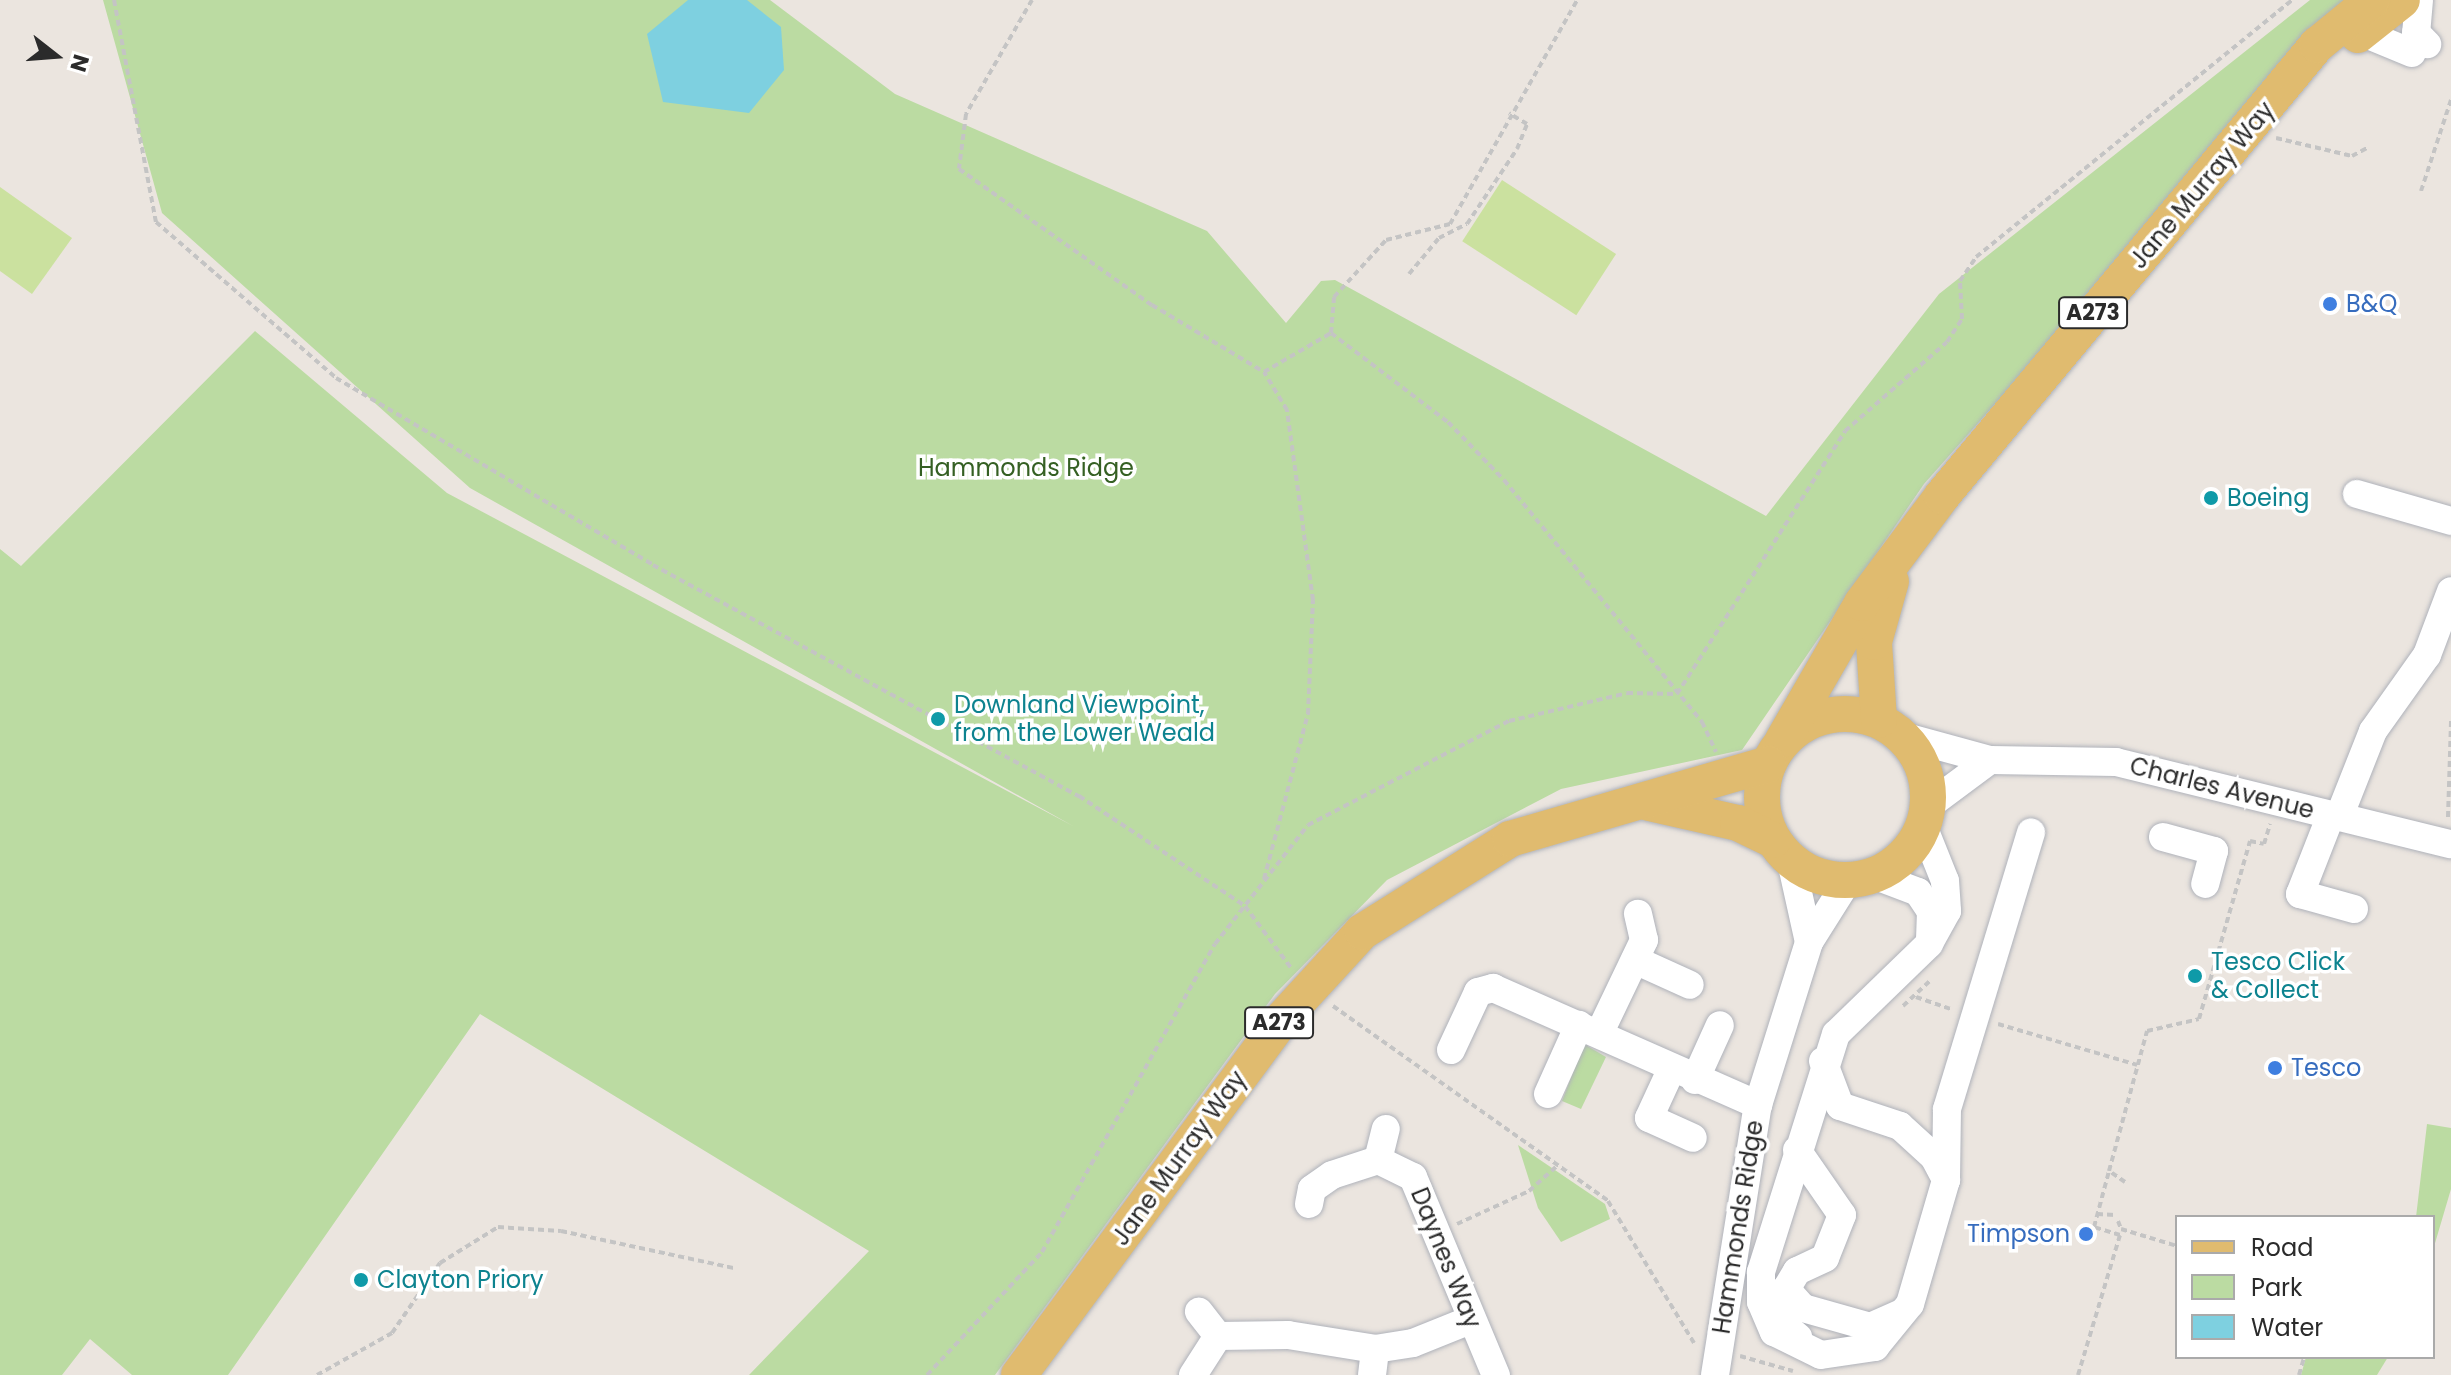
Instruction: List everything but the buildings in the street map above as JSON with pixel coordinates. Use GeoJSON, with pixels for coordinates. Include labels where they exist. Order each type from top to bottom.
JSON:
{"type":"FeatureCollection","features":[{"type":"Feature","properties":{"kind":"main road","name":"Jane Murray Way"},"geometry":{"type":"LineString","coordinates":[[1019,1375],[1306,989],[1373,923],[1457,868],[1560,821],[1643,802],[1775,752],[1862,603],[2056,357],[2300,72],[2366,16],[2402,0]]}},
{"type":"Feature","properties":{"kind":"main road","name":"Jane Murray Way"},"geometry":{"type":"LineString","coordinates":[[1891,728],[1874,642],[1896,561]]}},
{"type":"Feature","properties":{"kind":"main road"},"geometry":{"type":"LineString","coordinates":[[1828,715],[1891,728],[1918,756],[1925,816],[1895,863],[1861,878],[1782,851],[1761,790],[1775,752],[1828,715]]}},
{"type":"Feature","properties":{"kind":"main road","name":"Jane Murray Way"},"geometry":{"type":"LineString","coordinates":[[1643,802],[1738,823],[1782,851]]}},
{"type":"Feature","properties":{"kind":"street"},"geometry":{"type":"LineString","coordinates":[[2366,16],[2420,48],[2416,33],[2419,0]]}},
{"type":"Feature","properties":{"kind":"street"},"geometry":{"type":"LineString","coordinates":[[2357,494],[2451,521]]}},
{"type":"Feature","properties":{"kind":"street"},"geometry":{"type":"LineString","coordinates":[[2354,909],[2300,894],[2373,731],[2427,655],[2451,591]]}},
{"type":"Feature","properties":{"kind":"street","name":"Charles Avenue"},"geometry":{"type":"LineString","coordinates":[[1891,728],[1990,760],[2116,762],[2449,844]]}},
{"type":"Feature","properties":{"kind":"street"},"geometry":{"type":"LineString","coordinates":[[1990,760],[1925,816],[1948,895],[1929,944],[1836,1034],[1823,1061],[1761,1272],[1761,1302],[1781,1338],[1821,1355],[1845,1353],[1885,1340],[1910,1304],[1946,1180],[1947,1109],[2031,832]]}},
{"type":"Feature","properties":{"kind":"street"},"geometry":{"type":"LineString","coordinates":[[2163,837],[2214,851],[2205,884]]}},
{"type":"Feature","properties":{"kind":"street","name":"Hammonds Ridge"},"geometry":{"type":"LineString","coordinates":[[1782,851],[1809,942]]}},
{"type":"Feature","properties":{"kind":"street"},"geometry":{"type":"LineString","coordinates":[[1861,878],[1909,884],[1926,901],[1929,944]]}},
{"type":"Feature","properties":{"kind":"street","name":"Hammonds Ridge"},"geometry":{"type":"LineString","coordinates":[[1716,1362],[1758,1105],[1809,942],[1861,878]]}},
{"type":"Feature","properties":{"kind":"street"},"geometry":{"type":"LineString","coordinates":[[1548,1094],[1635,960],[1644,940],[1638,914]]}},
{"type":"Feature","properties":{"kind":"street"},"geometry":{"type":"LineString","coordinates":[[1635,960],[1678,979]]}},
{"type":"Feature","properties":{"kind":"street"},"geometry":{"type":"LineString","coordinates":[[1451,1050],[1478,992],[1493,988],[1758,1105]]}},
{"type":"Feature","properties":{"kind":"street"},"geometry":{"type":"LineString","coordinates":[[1693,1138],[1649,1118],[1719,1034]]}},
{"type":"Feature","properties":{"kind":"street"},"geometry":{"type":"LineString","coordinates":[[1823,1061],[1830,1091],[1845,1110],[1900,1126],[1932,1121],[1947,1109]]}},
{"type":"Feature","properties":{"kind":"street"},"geometry":{"type":"LineString","coordinates":[[1798,1145],[1845,1110]]}},
{"type":"Feature","properties":{"kind":"street"},"geometry":{"type":"LineString","coordinates":[[1900,1126],[1934,1157],[1946,1180]]}},
{"type":"Feature","properties":{"kind":"street"},"geometry":{"type":"LineString","coordinates":[[1309,1204],[1312,1189],[1332,1175],[1378,1160],[1386,1129]]}},
{"type":"Feature","properties":{"kind":"street"},"geometry":{"type":"LineString","coordinates":[[1798,1145],[1842,1215],[1825,1258],[1797,1271],[1786,1289],[1788,1330],[1845,1353]]}},
{"type":"Feature","properties":{"kind":"street","name":"Daynes Way"},"geometry":{"type":"LineString","coordinates":[[1378,1160],[1413,1177],[1440,1231],[1470,1320],[1496,1375]]}},
{"type":"Feature","properties":{"kind":"street"},"geometry":{"type":"LineString","coordinates":[[1786,1289],[1803,1308],[1870,1327],[1910,1304]]}},
{"type":"Feature","properties":{"kind":"street"},"geometry":{"type":"LineString","coordinates":[[1199,1312],[1218,1336]]}},
{"type":"Feature","properties":{"kind":"street"},"geometry":{"type":"LineString","coordinates":[[1218,1336],[1288,1335],[1374,1362],[1470,1320]]}},
{"type":"Feature","properties":{"kind":"street"},"geometry":{"type":"LineString","coordinates":[[1193,1375],[1218,1336]]}},
{"type":"Feature","properties":{"kind":"path"},"geometry":{"type":"LineString","coordinates":[[114,0],[156,222],[336,378],[653,565],[1079,796],[1245,906],[1306,989],[1608,1201],[1695,1344],[1716,1362],[1807,1375]]}},
{"type":"Feature","properties":{"kind":"path"},"geometry":{"type":"LineString","coordinates":[[1032,0],[966,114],[959,169],[1152,305],[1264,372],[1287,410],[1313,600],[1308,714],[1262,884]]}},
{"type":"Feature","properties":{"kind":"path"},"geometry":{"type":"LineString","coordinates":[[1331,333],[1334,297],[1386,240],[1450,224],[1500,146],[1509,113],[1577,0]]}},
{"type":"Feature","properties":{"kind":"path"},"geometry":{"type":"LineString","coordinates":[[1677,694],[1845,431],[1947,342],[1962,319],[1960,281],[1976,257],[2292,0]]}},
{"type":"Feature","properties":{"kind":"path"},"geometry":{"type":"LineString","coordinates":[[2421,191],[2451,100]]}},
{"type":"Feature","properties":{"kind":"path"},"geometry":{"type":"LineString","coordinates":[[1409,274],[1439,238],[1467,224],[1517,149],[1527,124],[1509,113]]}},
{"type":"Feature","properties":{"kind":"path"},"geometry":{"type":"LineString","coordinates":[[2269,136],[2352,156],[2367,148]]}},
{"type":"Feature","properties":{"kind":"path"},"geometry":{"type":"LineString","coordinates":[[1264,372],[1331,333]]}},
{"type":"Feature","properties":{"kind":"path"},"geometry":{"type":"LineString","coordinates":[[1331,333],[1448,422],[1677,694],[1712,738],[1716,756]]}},
{"type":"Feature","properties":{"kind":"path"},"geometry":{"type":"LineString","coordinates":[[927,1375],[1042,1252],[1215,944],[1308,825],[1509,721],[1627,693],[1677,694]]}},
{"type":"Feature","properties":{"kind":"path"},"geometry":{"type":"LineString","coordinates":[[2449,844],[2451,719]]}},
{"type":"Feature","properties":{"kind":"path"},"geometry":{"type":"LineString","coordinates":[[2175,1246],[2094,1227],[2137,1065],[2156,1024],[2199,1019],[2250,841],[2264,844],[2275,801]]}},
{"type":"Feature","properties":{"kind":"path"},"geometry":{"type":"LineString","coordinates":[[1916,997],[1975,1018],[2137,1065]]}},
{"type":"Feature","properties":{"kind":"path"},"geometry":{"type":"LineString","coordinates":[[1440,1231],[1529,1191],[1558,1164]]}},
{"type":"Feature","properties":{"kind":"path"},"geometry":{"type":"LineString","coordinates":[[2109,1171],[2125,1182]]}},
{"type":"Feature","properties":{"kind":"path"},"geometry":{"type":"LineString","coordinates":[[2097,1214],[2115,1215]]}},
{"type":"Feature","properties":{"kind":"path"},"geometry":{"type":"LineString","coordinates":[[2078,1375],[2120,1232],[2118,1221]]}},
{"type":"Feature","properties":{"kind":"path"},"geometry":{"type":"LineString","coordinates":[[317,1375],[392,1333],[440,1263],[498,1227],[561,1231],[734,1268]]}},
{"type":"Feature","properties":{"kind":"green space"},"geometry":{"type":"Polygon","coordinates":[[[103,0],[770,0],[895,94],[1207,231],[1286,323],[1321,281],[1335,280],[1766,516],[1939,294],[2310,0],[2353,0],[1924,484],[1742,750],[1561,789],[1387,880],[1275,994],[995,1375],[749,1375],[869,1251],[480,1014],[228,1375],[132,1375],[90,1339],[62,1375],[0,1375],[0,549],[21,566],[255,331],[447,493],[1073,826],[470,488],[162,213],[103,0]]]}},
{"type":"Feature","properties":{"kind":"green space"},"geometry":{"type":"Polygon","coordinates":[[[1502,180],[1616,254],[1576,315],[1462,241],[1502,180]]]}},
{"type":"Feature","properties":{"kind":"green space"},"geometry":{"type":"Polygon","coordinates":[[[0,187],[72,238],[32,294],[0,271],[0,187]]]}},
{"type":"Feature","properties":{"kind":"green space"},"geometry":{"type":"Polygon","coordinates":[[[1584,1044],[1606,1057],[1581,1109],[1562,1101],[1584,1044]]]}},
{"type":"Feature","properties":{"kind":"green space"},"geometry":{"type":"Polygon","coordinates":[[[2427,1124],[2451,1128],[2451,1189],[2435,1243],[2435,1215],[2416,1215],[2427,1124]]]}},
{"type":"Feature","properties":{"kind":"green space"},"geometry":{"type":"Polygon","coordinates":[[[1518,1145],[1605,1204],[1610,1219],[1561,1242],[1538,1208],[1518,1145]]]}},
{"type":"Feature","properties":{"kind":"green space"},"geometry":{"type":"Polygon","coordinates":[[[2305,1359],[2387,1359],[2377,1375],[2301,1375],[2305,1359]]]}},
{"type":"Feature","properties":{"kind":"water"},"geometry":{"type":"Polygon","coordinates":[[[688,0],[747,0],[781,27],[784,70],[749,113],[663,102],[647,34],[688,0]]]}},
{"type":"Feature","properties":{"kind":"place","name":"B&Q"},"geometry":{"type":"Point","coordinates":[2330,304]}},
{"type":"Feature","properties":{"kind":"place","name":"Boeing"},"geometry":{"type":"Point","coordinates":[2211,498]}},
{"type":"Feature","properties":{"kind":"place","name":"Downland Viewpoint, from the Lower Weald"},"geometry":{"type":"Point","coordinates":[938,719]}},
{"type":"Feature","properties":{"kind":"place","name":"Tesco Click & Collect"},"geometry":{"type":"Point","coordinates":[2195,976]}},
{"type":"Feature","properties":{"kind":"place","name":"Tesco"},"geometry":{"type":"Point","coordinates":[2275,1068]}},
{"type":"Feature","properties":{"kind":"place","name":"Timpson"},"geometry":{"type":"Point","coordinates":[2086,1234]}},
{"type":"Feature","properties":{"kind":"place","name":"Clayton Priory"},"geometry":{"type":"Point","coordinates":[361,1280]}}]}
